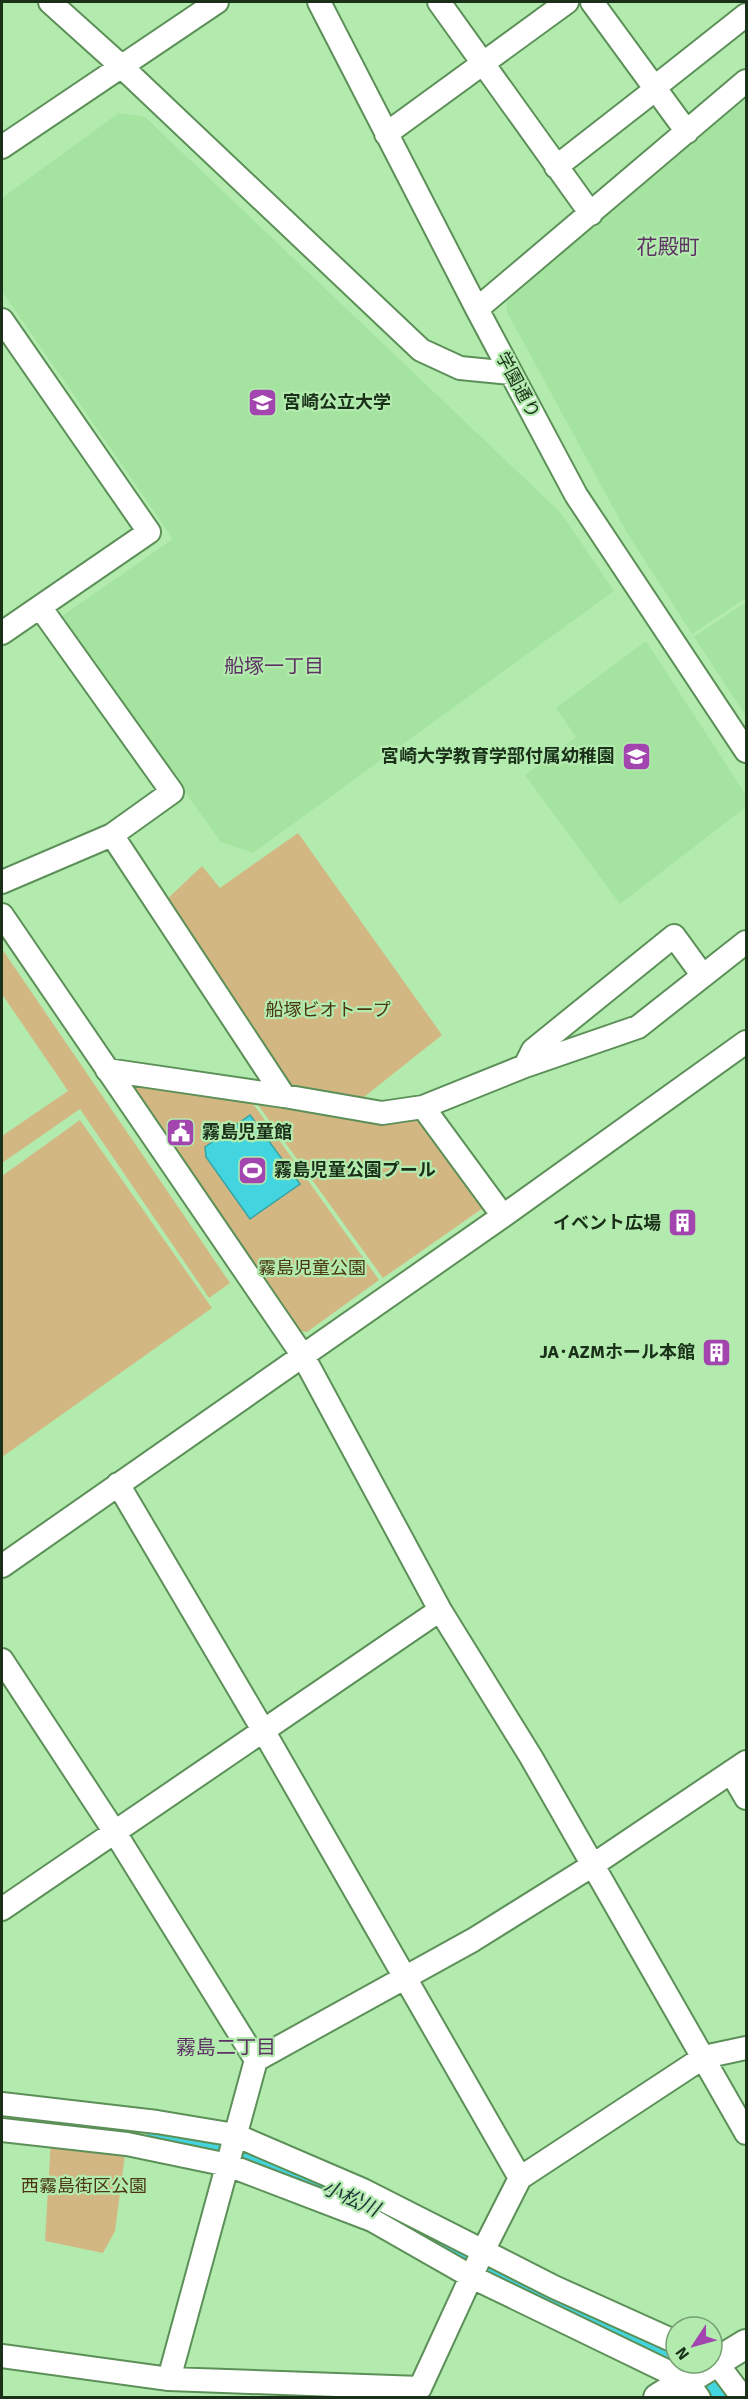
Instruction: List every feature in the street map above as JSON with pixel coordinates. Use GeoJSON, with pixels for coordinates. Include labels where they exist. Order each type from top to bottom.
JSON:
{"type":"FeatureCollection","features":[{"type":"Feature","properties":{"kind":"main road"},"geometry":{"type":"LineString","coordinates":[[724,2356],[747,2344]]}},
{"type":"Feature","properties":{"kind":"main road"},"geometry":{"type":"LineString","coordinates":[[658,2397],[693,2389],[703,2375]]}},
{"type":"Feature","properties":{"kind":"street"},"geometry":{"type":"LineString","coordinates":[[50,2],[121,66],[421,350],[460,368],[511,373]]}},
{"type":"Feature","properties":{"kind":"street"},"geometry":{"type":"LineString","coordinates":[[2,147],[217,2]]}},
{"type":"Feature","properties":{"kind":"street","name":"学園通り"},"geometry":{"type":"LineString","coordinates":[[319,2],[477,309],[576,495],[747,751]]}},
{"type":"Feature","properties":{"kind":"street"},"geometry":{"type":"LineString","coordinates":[[439,2],[591,214]]}},
{"type":"Feature","properties":{"kind":"street"},"geometry":{"type":"LineString","coordinates":[[386,134],[567,2]]}},
{"type":"Feature","properties":{"kind":"street"},"geometry":{"type":"LineString","coordinates":[[592,2],[687,132]]}},
{"type":"Feature","properties":{"kind":"street"},"geometry":{"type":"LineString","coordinates":[[556,167],[747,15]]}},
{"type":"Feature","properties":{"kind":"street"},"geometry":{"type":"LineString","coordinates":[[477,309],[747,81]]}},
{"type":"Feature","properties":{"kind":"street"},"geometry":{"type":"LineString","coordinates":[[2,320],[149,532],[2,633]]}},
{"type":"Feature","properties":{"kind":"street"},"geometry":{"type":"LineString","coordinates":[[2,882],[112,835],[172,792],[40,607]]}},
{"type":"Feature","properties":{"kind":"street"},"geometry":{"type":"LineString","coordinates":[[112,835],[284,1096]]}},
{"type":"Feature","properties":{"kind":"street"},"geometry":{"type":"LineString","coordinates":[[2,915],[303,1356],[440,1610],[531,1758],[747,2133]]}},
{"type":"Feature","properties":{"kind":"street"},"geometry":{"type":"LineString","coordinates":[[525,1066],[533,1050],[674,936],[704,976]]}},
{"type":"Feature","properties":{"kind":"street"},"geometry":{"type":"LineString","coordinates":[[107,1070],[382,1113],[423,1107],[525,1066],[638,1027],[747,942]]}},
{"type":"Feature","properties":{"kind":"street"},"geometry":{"type":"LineString","coordinates":[[2,1566],[747,1042]]}},
{"type":"Feature","properties":{"kind":"street"},"geometry":{"type":"LineString","coordinates":[[423,1107],[502,1216]]}},
{"type":"Feature","properties":{"kind":"street"},"geometry":{"type":"LineString","coordinates":[[118,1484],[263,1730],[520,2178]]}},
{"type":"Feature","properties":{"kind":"street"},"geometry":{"type":"LineString","coordinates":[[2,1909],[440,1610]]}},
{"type":"Feature","properties":{"kind":"street"},"geometry":{"type":"LineString","coordinates":[[2,1660],[114,1831],[256,2060]]}},
{"type":"Feature","properties":{"kind":"street"},"geometry":{"type":"LineString","coordinates":[[169,2379],[256,2060],[473,1940],[593,1865],[739,1767],[747,1798]]}},
{"type":"Feature","properties":{"kind":"street"},"geometry":{"type":"LineString","coordinates":[[2,2356],[169,2379],[424,2393],[483,2252],[520,2178],[704,2057],[747,2048]]}},
{"type":"Feature","properties":{"kind":"street"},"geometry":{"type":"LineString","coordinates":[[2,2104],[158,2122],[235,2135],[363,2190],[554,2287],[664,2337]]}},
{"type":"Feature","properties":{"kind":"street"},"geometry":{"type":"LineString","coordinates":[[2,2130],[127,2144],[228,2165],[372,2220],[472,2277],[693,2389]]}},
{"type":"Feature","properties":{"kind":"street"},"geometry":{"type":"LineString","coordinates":[[724,2375],[743,2397]]}},
{"type":"Feature","properties":{"kind":"street"},"geometry":{"type":"LineString","coordinates":[[169,2379],[183,2397]]}},
{"type":"Feature","properties":{"kind":"shaded area"},"geometry":{"type":"Polygon","coordinates":[[[746,98],[746,598],[692,634],[627,533],[507,312],[507,301],[746,98]]]}},
{"type":"Feature","properties":{"kind":"shaded area","name":"宮崎公立大学"},"geometry":{"type":"Polygon","coordinates":[[[119,113],[145,117],[561,513],[614,591],[253,853],[221,842],[59,618],[173,539],[2,291],[2,198],[119,113]]]}},
{"type":"Feature","properties":{"kind":"shaded area"},"geometry":{"type":"Polygon","coordinates":[[[746,602],[746,716],[694,637],[746,602]]]}},
{"type":"Feature","properties":{"kind":"shaded area","name":"宮崎大学教育学部付属幼稚園"},"geometry":{"type":"Polygon","coordinates":[[[646,641],[746,795],[746,807],[620,904],[525,775],[576,737],[556,708],[646,641]]]}},
{"type":"Feature","properties":{"kind":"green space","name":"船塚ビオトープ"},"geometry":{"type":"Polygon","coordinates":[[[298,833],[442,1035],[364,1097],[284,1086],[163,903],[202,866],[220,888],[298,833]]]}},
{"type":"Feature","properties":{"kind":"green space"},"geometry":{"type":"Polygon","coordinates":[[[2,949],[230,1283],[209,1298],[80,1109],[2,1163],[2,1136],[68,1091],[2,994],[2,949]]]}},
{"type":"Feature","properties":{"kind":"green space","name":"霧島児童公園"},"geometry":{"type":"Polygon","coordinates":[[[133,1081],[249,1098],[379,1280],[307,1332],[299,1331],[130,1089],[133,1081]]]}},
{"type":"Feature","properties":{"kind":"green space"},"geometry":{"type":"Polygon","coordinates":[[[253,1098],[417,1116],[486,1206],[383,1278],[253,1098]]]}},
{"type":"Feature","properties":{"kind":"green space"},"geometry":{"type":"Polygon","coordinates":[[[80,1120],[212,1308],[2,1457],[2,1176],[80,1120]]]}},
{"type":"Feature","properties":{"kind":"green space","name":"西霧島街区公園"},"geometry":{"type":"Polygon","coordinates":[[[51,2139],[126,2147],[115,2231],[103,2253],[45,2241],[51,2139]]]}},
{"type":"Feature","properties":{"kind":"water","name":"霧島児童公園プール"},"geometry":{"type":"Polygon","coordinates":[[[250,1115],[300,1184],[250,1219],[206,1157],[205,1147],[250,1115]]]}},
{"type":"Feature","properties":{"kind":"waterway","name":"小松川"},"geometry":{"type":"LineString","coordinates":[[162,2133],[190,2137],[260,2160],[363,2200],[486,2270],[664,2353]]}},
{"type":"Feature","properties":{"kind":"waterway","name":"小松川"},"geometry":{"type":"LineString","coordinates":[[695,2375],[722,2398]]}},
{"type":"Feature","properties":{"kind":"place","name":"宮崎公立大学"},"geometry":{"type":"Point","coordinates":[262,402]}},
{"type":"Feature","properties":{"kind":"place","name":"宮崎大学教育学部付属幼稚園"},"geometry":{"type":"Point","coordinates":[636,756]}},
{"type":"Feature","properties":{"kind":"place","name":"霧島児童館"},"geometry":{"type":"Point","coordinates":[181,1132]}},
{"type":"Feature","properties":{"kind":"place","name":"霧島児童公園プール"},"geometry":{"type":"Point","coordinates":[253,1170]}},
{"type":"Feature","properties":{"kind":"place","name":"イベント広場"},"geometry":{"type":"Point","coordinates":[682,1223]}},
{"type":"Feature","properties":{"kind":"place","name":"JA･AZMホール本館"},"geometry":{"type":"Point","coordinates":[716,1352]}},
{"type":"Feature","properties":{"kind":"district","name":"花殿町"},"geometry":{"type":"Point","coordinates":[668,247]}},
{"type":"Feature","properties":{"kind":"district","name":"船塚一丁目"},"geometry":{"type":"Point","coordinates":[274,666]}},
{"type":"Feature","properties":{"kind":"district","name":"霧島二丁目"},"geometry":{"type":"Point","coordinates":[226,2047]}}]}
